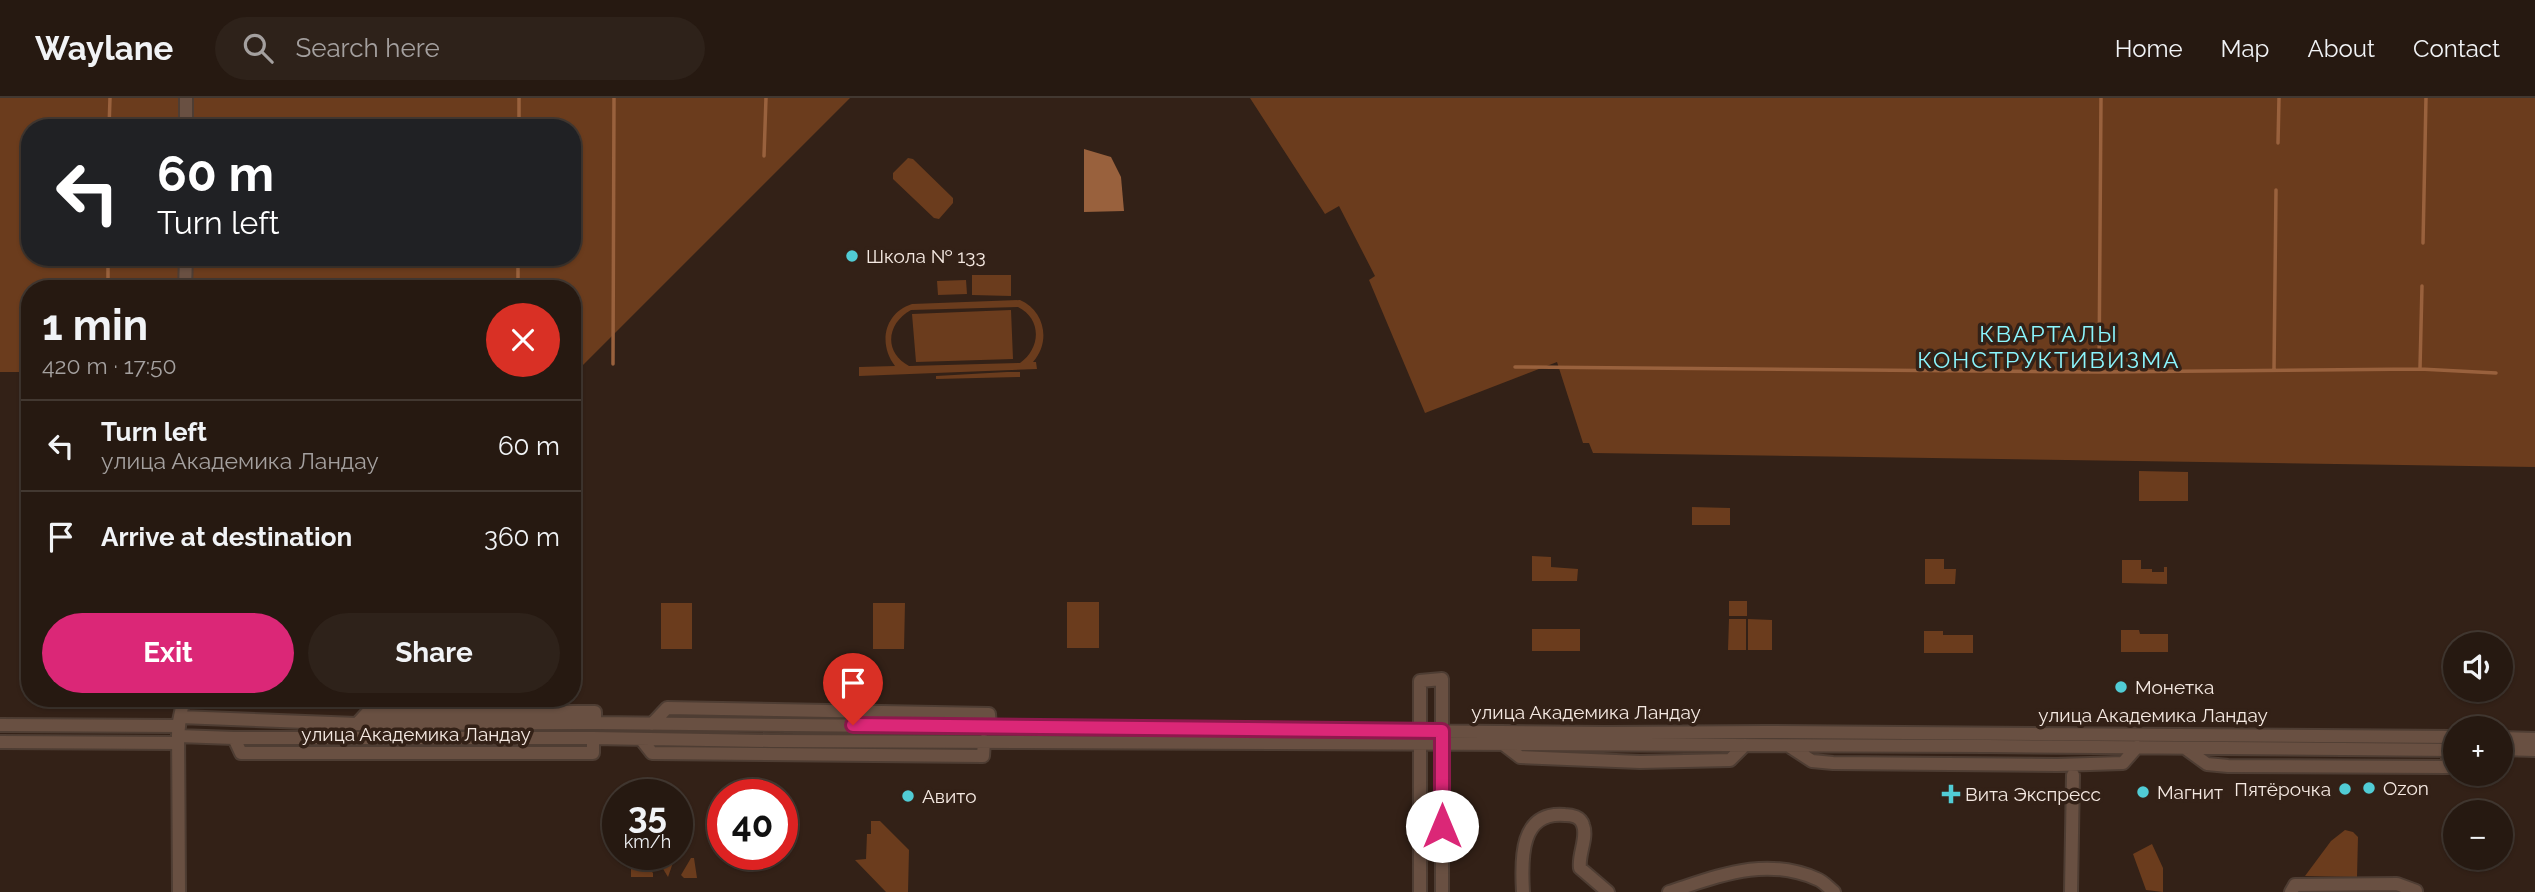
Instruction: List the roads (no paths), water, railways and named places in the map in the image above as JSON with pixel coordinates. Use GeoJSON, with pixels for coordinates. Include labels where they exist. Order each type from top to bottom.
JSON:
{"type":"FeatureCollection","features":[{"type":"Feature","properties":{"kind":"street"},"geometry":{"type":"LineString","coordinates":[[186,98],[186,119]]}},
{"type":"Feature","properties":{"kind":"street"},"geometry":{"type":"LineString","coordinates":[[1420,892],[1420,681],[1442,679],[1442,892]]}},
{"type":"Feature","properties":{"kind":"street"},"geometry":{"type":"LineString","coordinates":[[179,892],[178,731],[182,707]]}},
{"type":"Feature","properties":{"kind":"street"},"geometry":{"type":"LineString","coordinates":[[357,724],[368,712],[562,712],[595,718]]}},
{"type":"Feature","properties":{"kind":"street","name":"улица Академика Ландау"},"geometry":{"type":"LineString","coordinates":[[0,742],[178,731],[595,718],[652,724],[990,720],[1420,737]]}},
{"type":"Feature","properties":{"kind":"street","name":"улица Академика Ландау"},"geometry":{"type":"LineString","coordinates":[[0,724],[178,731],[234,738],[241,753],[593,753],[593,738],[984,741],[1420,737],[2443,737]]}},
{"type":"Feature","properties":{"kind":"street","name":"улица Академика Ландау"},"geometry":{"type":"LineString","coordinates":[[1442,737],[1503,744],[1520,757],[1666,762],[1730,760],[1745,745],[2443,750]]}},
{"type":"Feature","properties":{"kind":"street"},"geometry":{"type":"LineString","coordinates":[[2513,738],[2535,739]]}},
{"type":"Feature","properties":{"kind":"street"},"geometry":{"type":"LineString","coordinates":[[641,739],[652,753],[983,756],[984,741]]}},
{"type":"Feature","properties":{"kind":"street"},"geometry":{"type":"LineString","coordinates":[[1789,746],[1812,761],[1833,763],[2044,765],[2123,763],[2137,747]]}},
{"type":"Feature","properties":{"kind":"street"},"geometry":{"type":"LineString","coordinates":[[2185,747],[2207,764],[2228,766],[2443,767]]}},
{"type":"Feature","properties":{"kind":"street"},"geometry":{"type":"LineString","coordinates":[[2513,750],[2535,751]]}},
{"type":"Feature","properties":{"kind":"street"},"geometry":{"type":"LineString","coordinates":[[2071,892],[2073,775]]}},
{"type":"Feature","properties":{"kind":"street"},"geometry":{"type":"LineString","coordinates":[[1523,892],[1527,838],[1532,825],[1541,817],[1557,814],[1573,815],[1581,820],[1584,826],[1580,868],[1608,892]]}},
{"type":"Feature","properties":{"kind":"street"},"geometry":{"type":"LineString","coordinates":[[1669,892],[1734,872],[1762,867],[1787,870],[1821,880],[1834,892]]}},
{"type":"Feature","properties":{"kind":"street"},"geometry":{"type":"LineString","coordinates":[[2291,892],[2295,885],[2397,884],[2419,892]]}},
{"type":"Feature","properties":{"kind":"waterway"},"geometry":{"type":"LineString","coordinates":[[109,119],[110,98]]}},
{"type":"Feature","properties":{"kind":"waterway"},"geometry":{"type":"LineString","coordinates":[[519,98],[519,119]]}},
{"type":"Feature","properties":{"kind":"waterway"},"geometry":{"type":"LineString","coordinates":[[613,364],[614,98]]}},
{"type":"Feature","properties":{"kind":"waterway"},"geometry":{"type":"LineString","coordinates":[[764,156],[766,98]]}},
{"type":"Feature","properties":{"kind":"waterway"},"geometry":{"type":"LineString","coordinates":[[2099,372],[2101,98]]}},
{"type":"Feature","properties":{"kind":"waterway"},"geometry":{"type":"LineString","coordinates":[[2278,143],[2279,98]]}},
{"type":"Feature","properties":{"kind":"waterway"},"geometry":{"type":"LineString","coordinates":[[2423,243],[2426,98]]}},
{"type":"Feature","properties":{"kind":"waterway"},"geometry":{"type":"LineString","coordinates":[[2274,370],[2276,190]]}},
{"type":"Feature","properties":{"kind":"waterway"},"geometry":{"type":"LineString","coordinates":[[108,266],[108,280]]}},
{"type":"Feature","properties":{"kind":"waterway"},"geometry":{"type":"LineString","coordinates":[[518,266],[518,280]]}},
{"type":"Feature","properties":{"kind":"waterway"},"geometry":{"type":"LineString","coordinates":[[2420,368],[2422,286]]}},
{"type":"Feature","properties":{"kind":"waterway"},"geometry":{"type":"LineString","coordinates":[[1515,367],[2099,372],[2420,369],[2496,373]]}},
{"type":"Feature","properties":{"kind":"place","name":"Школа № 133"},"geometry":{"type":"Point","coordinates":[852,256]}},
{"type":"Feature","properties":{"kind":"place","name":"Монетка"},"geometry":{"type":"Point","coordinates":[2121,687]}},
{"type":"Feature","properties":{"kind":"place","name":"Ozon"},"geometry":{"type":"Point","coordinates":[2369,788]}},
{"type":"Feature","properties":{"kind":"place","name":"Пятёрочка"},"geometry":{"type":"Point","coordinates":[2345,789]}},
{"type":"Feature","properties":{"kind":"place","name":"Магнит"},"geometry":{"type":"Point","coordinates":[2143,792]}},
{"type":"Feature","properties":{"kind":"place","name":"Вита Экспресс"},"geometry":{"type":"Point","coordinates":[1951,794]}},
{"type":"Feature","properties":{"kind":"place","name":"Авито"},"geometry":{"type":"Point","coordinates":[908,796]}},
{"type":"Feature","properties":{"kind":"district","name":"КВАРТАЛЫ КОНСТРУКТИВИЗМА"},"geometry":{"type":"Point","coordinates":[2049,347]}}]}
